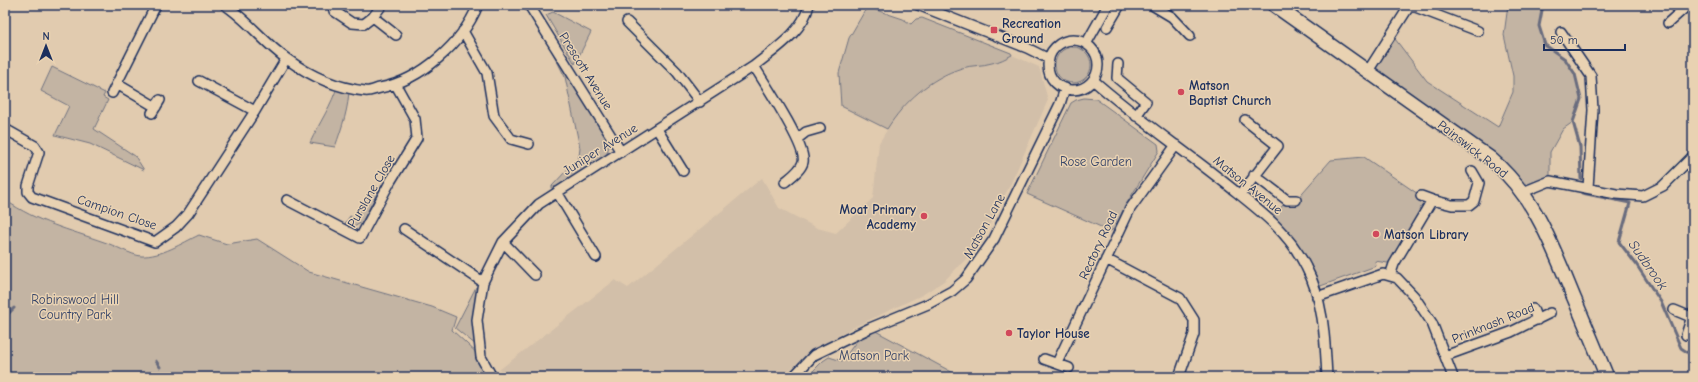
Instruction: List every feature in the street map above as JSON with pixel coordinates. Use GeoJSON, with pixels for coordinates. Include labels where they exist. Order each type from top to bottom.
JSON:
{"type":"FeatureCollection","features":[{"type":"Feature","properties":{"kind":"main road","name":"Painswick Road"},"geometry":{"type":"LineString","coordinates":[[1274,5],[1490,158],[1506,172],[1523,192],[1549,237],[1607,377]]}},
{"type":"Feature","properties":{"kind":"street"},"geometry":{"type":"LineString","coordinates":[[112,93],[156,5]]}},
{"type":"Feature","properties":{"kind":"street"},"geometry":{"type":"LineString","coordinates":[[334,11],[352,23],[364,24],[374,17],[382,5]]}},
{"type":"Feature","properties":{"kind":"street"},"geometry":{"type":"LineString","coordinates":[[232,7],[286,59],[316,77],[366,92],[396,85],[416,75],[436,60],[463,31],[478,5]]}},
{"type":"Feature","properties":{"kind":"street","name":"Prescott Avenue"},"geometry":{"type":"LineString","coordinates":[[529,5],[621,152]]}},
{"type":"Feature","properties":{"kind":"street","name":"Juniper Avenue"},"geometry":{"type":"LineString","coordinates":[[492,377],[481,357],[477,320],[483,282],[503,242],[539,204],[754,66],[787,40],[802,21],[809,5]]}},
{"type":"Feature","properties":{"kind":"street"},"geometry":{"type":"LineString","coordinates":[[918,5],[1027,48],[1049,59]]}},
{"type":"Feature","properties":{"kind":"street"},"geometry":{"type":"LineString","coordinates":[[1086,44],[1108,5]]}},
{"type":"Feature","properties":{"kind":"street"},"geometry":{"type":"LineString","coordinates":[[1107,27],[1120,5]]}},
{"type":"Feature","properties":{"kind":"street"},"geometry":{"type":"LineString","coordinates":[[1152,5],[1172,16],[1190,36]]}},
{"type":"Feature","properties":{"kind":"street"},"geometry":{"type":"LineString","coordinates":[[1368,71],[1410,5],[1478,31]]}},
{"type":"Feature","properties":{"kind":"street"},"geometry":{"type":"LineString","coordinates":[[1668,23],[1688,5]]}},
{"type":"Feature","properties":{"kind":"street"},"geometry":{"type":"LineString","coordinates":[[374,17],[396,35]]}},
{"type":"Feature","properties":{"kind":"street"},"geometry":{"type":"LineString","coordinates":[[627,22],[677,72],[700,102]]}},
{"type":"Feature","properties":{"kind":"street"},"geometry":{"type":"LineString","coordinates":[[463,31],[487,73],[494,116],[511,139],[529,144]]}},
{"type":"Feature","properties":{"kind":"street"},"geometry":{"type":"LineString","coordinates":[[1561,32],[1591,76],[1593,110],[1588,188]]}},
{"type":"Feature","properties":{"kind":"street"},"geometry":{"type":"LineString","coordinates":[[1076,40],[1086,44],[1096,57],[1098,66],[1093,80],[1081,88],[1065,88],[1056,83],[1050,74],[1049,59],[1052,52],[1059,44],[1076,40]]}},
{"type":"Feature","properties":{"kind":"street","name":"Campion Close"},"geometry":{"type":"LineString","coordinates":[[5,129],[35,146],[39,152],[28,186],[28,192],[32,196],[155,242],[176,227],[188,214],[255,111],[286,59]]}},
{"type":"Feature","properties":{"kind":"street"},"geometry":{"type":"LineString","coordinates":[[1118,64],[1117,78],[1149,103],[1136,116]]}},
{"type":"Feature","properties":{"kind":"street"},"geometry":{"type":"LineString","coordinates":[[754,66],[797,139],[804,156],[803,164],[785,182]]}},
{"type":"Feature","properties":{"kind":"street","name":"Matson Avenue"},"geometry":{"type":"LineString","coordinates":[[1093,80],[1136,116],[1240,194],[1277,225],[1306,267],[1317,297],[1325,333],[1327,377]]}},
{"type":"Feature","properties":{"kind":"street"},"geometry":{"type":"LineString","coordinates":[[199,81],[255,111]]}},
{"type":"Feature","properties":{"kind":"street"},"geometry":{"type":"LineString","coordinates":[[117,84],[156,107]]}},
{"type":"Feature","properties":{"kind":"street","name":"Purslane Close"},"geometry":{"type":"LineString","coordinates":[[287,200],[360,238],[390,182],[417,138],[415,119],[396,85]]}},
{"type":"Feature","properties":{"kind":"street","name":"Matson Lane"},"geometry":{"type":"LineString","coordinates":[[793,377],[814,355],[870,328],[928,304],[952,291],[966,279],[994,239],[1060,104],[1065,88]]}},
{"type":"Feature","properties":{"kind":"street"},"geometry":{"type":"LineString","coordinates":[[1240,194],[1278,146],[1246,120]]}},
{"type":"Feature","properties":{"kind":"street"},"geometry":{"type":"LineString","coordinates":[[797,139],[806,132],[820,128]]}},
{"type":"Feature","properties":{"kind":"street","name":"Juniper Avenue"},"geometry":{"type":"LineString","coordinates":[[657,129],[683,171]]}},
{"type":"Feature","properties":{"kind":"street","name":"Rectory Road"},"geometry":{"type":"LineString","coordinates":[[1057,363],[1130,209],[1176,145]]}},
{"type":"Feature","properties":{"kind":"street"},"geometry":{"type":"LineString","coordinates":[[1523,192],[1550,182],[1616,194],[1643,196],[1663,186],[1693,156]]}},
{"type":"Feature","properties":{"kind":"street"},"geometry":{"type":"LineString","coordinates":[[1421,196],[1452,206],[1468,206],[1474,201],[1479,182],[1472,171]]}},
{"type":"Feature","properties":{"kind":"street"},"geometry":{"type":"LineString","coordinates":[[1254,175],[1287,200],[1296,200]]}},
{"type":"Feature","properties":{"kind":"street","name":"Juniper Avenue"},"geometry":{"type":"LineString","coordinates":[[557,192],[596,258]]}},
{"type":"Feature","properties":{"kind":"street"},"geometry":{"type":"LineString","coordinates":[[1390,276],[1394,264],[1432,200]]}},
{"type":"Feature","properties":{"kind":"street"},"geometry":{"type":"LineString","coordinates":[[404,229],[483,282]]}},
{"type":"Feature","properties":{"kind":"street"},"geometry":{"type":"LineString","coordinates":[[503,242],[535,275]]}},
{"type":"Feature","properties":{"kind":"street"},"geometry":{"type":"LineString","coordinates":[[1106,259],[1180,298],[1194,320],[1194,334],[1179,377]]}},
{"type":"Feature","properties":{"kind":"street"},"geometry":{"type":"LineString","coordinates":[[1317,297],[1383,274],[1402,282],[1414,296],[1432,323],[1452,377]]}},
{"type":"Feature","properties":{"kind":"street"},"geometry":{"type":"LineString","coordinates":[[1533,309],[1538,320]]}},
{"type":"Feature","properties":{"kind":"street"},"geometry":{"type":"LineString","coordinates":[[1674,310],[1692,315],[1686,335]]}},
{"type":"Feature","properties":{"kind":"street","name":"Prinknash Road"},"geometry":{"type":"LineString","coordinates":[[1445,356],[1511,332],[1550,313]]}},
{"type":"Feature","properties":{"kind":"street"},"geometry":{"type":"LineString","coordinates":[[1044,359],[1069,368]]}},
{"type":"Feature","properties":{"kind":"shaded area","name":"Moat Primary Academy"},"geometry":{"type":"Polygon","coordinates":[[[1012,55],[1039,67],[1048,100],[1011,183],[990,224],[966,259],[944,281],[922,295],[852,328],[807,354],[782,377],[504,377],[499,370],[615,280],[628,288],[762,178],[779,208],[817,228],[836,233],[873,198],[879,143],[903,107],[925,87],[942,76],[971,65],[991,64],[1012,55]]]}},
{"type":"Feature","properties":{"kind":"green space"},"geometry":{"type":"Polygon","coordinates":[[[1508,5],[1543,5],[1539,26],[1545,45],[1565,59],[1575,74],[1581,99],[1573,122],[1563,129],[1550,152],[1550,181],[1530,190],[1368,71],[1392,35],[1427,81],[1498,127],[1513,92],[1513,76],[1504,35],[1508,5]]]}},
{"type":"Feature","properties":{"kind":"green space"},"geometry":{"type":"Polygon","coordinates":[[[867,7],[903,19],[911,24],[916,19],[922,18],[1011,53],[1012,55],[1002,60],[984,65],[962,68],[939,78],[910,100],[901,109],[887,129],[841,106],[839,73],[849,38],[867,7]]]}},
{"type":"Feature","properties":{"kind":"green space"},"geometry":{"type":"Polygon","coordinates":[[[553,12],[591,32],[575,64],[546,15],[553,12]]]}},
{"type":"Feature","properties":{"kind":"green space"},"geometry":{"type":"Polygon","coordinates":[[[549,45],[609,140],[606,157],[552,191],[552,186],[579,157],[580,148],[565,77],[549,45]]]}},
{"type":"Feature","properties":{"kind":"green space"},"geometry":{"type":"Polygon","coordinates":[[[1073,47],[1086,52],[1091,65],[1086,78],[1073,83],[1060,78],[1055,65],[1060,52],[1073,47]]]}},
{"type":"Feature","properties":{"kind":"green space"},"geometry":{"type":"Polygon","coordinates":[[[52,67],[105,93],[103,97],[108,100],[94,129],[135,156],[144,170],[90,144],[55,135],[69,106],[41,91],[52,67]]]}},
{"type":"Feature","properties":{"kind":"green space"},"geometry":{"type":"Polygon","coordinates":[[[338,84],[349,87],[349,95],[345,117],[335,147],[310,143],[329,107],[338,84]]]}},
{"type":"Feature","properties":{"kind":"green space","name":"Rose Garden"},"geometry":{"type":"Polygon","coordinates":[[[1084,98],[1096,99],[1158,144],[1159,151],[1125,206],[1114,229],[1110,231],[1027,194],[1071,103],[1084,98]]]}},
{"type":"Feature","properties":{"kind":"green space"},"geometry":{"type":"Polygon","coordinates":[[[1364,157],[1421,196],[1432,200],[1394,264],[1375,261],[1376,266],[1315,288],[1306,267],[1271,220],[1287,200],[1296,200],[1331,160],[1364,157]]]}},
{"type":"Feature","properties":{"kind":"green space"},"geometry":{"type":"Polygon","coordinates":[[[374,185],[380,188],[362,222],[354,227],[344,225],[350,216],[356,219],[374,185]]]}},
{"type":"Feature","properties":{"kind":"green space","name":"Robinswood Hill Country Park"},"geometry":{"type":"Polygon","coordinates":[[[5,200],[17,208],[42,220],[141,256],[149,256],[164,252],[199,235],[227,244],[257,239],[309,272],[432,307],[456,317],[452,330],[481,357],[475,356],[491,377],[5,377],[5,200]]]}},
{"type":"Feature","properties":{"kind":"green space"},"geometry":{"type":"Polygon","coordinates":[[[476,287],[478,289],[476,345],[455,328],[476,287]]]}},
{"type":"Feature","properties":{"kind":"green space","name":"Matson Park"},"geometry":{"type":"Polygon","coordinates":[[[870,328],[961,377],[807,377],[829,357],[842,361],[864,331],[870,328]]]}},
{"type":"Feature","properties":{"kind":"waterway","name":"Sudbrook"},"geometry":{"type":"LineString","coordinates":[[1543,5],[1539,26],[1545,45],[1565,59],[1575,74],[1581,99],[1573,122],[1580,147],[1581,179]]}},
{"type":"Feature","properties":{"kind":"waterway","name":"Sudbrook"},"geometry":{"type":"LineString","coordinates":[[1582,193],[1630,203],[1619,242],[1636,264],[1661,302],[1681,348],[1693,356]]}},
{"type":"Feature","properties":{"kind":"waterway"},"geometry":{"type":"LineString","coordinates":[[8,314],[14,308]]}},
{"type":"Feature","properties":{"kind":"waterway"},"geometry":{"type":"LineString","coordinates":[[156,361],[160,367]]}},
{"type":"Feature","properties":{"kind":"place","name":"Recreation Ground"},"geometry":{"type":"Point","coordinates":[994,30]}},
{"type":"Feature","properties":{"kind":"place","name":"Matson Baptist Church"},"geometry":{"type":"Point","coordinates":[1181,92]}},
{"type":"Feature","properties":{"kind":"place","name":"Moat Primary Academy"},"geometry":{"type":"Point","coordinates":[924,216]}},
{"type":"Feature","properties":{"kind":"place","name":"Matson Library"},"geometry":{"type":"Point","coordinates":[1376,234]}},
{"type":"Feature","properties":{"kind":"place","name":"Taylor House"},"geometry":{"type":"Point","coordinates":[1009,333]}}]}
